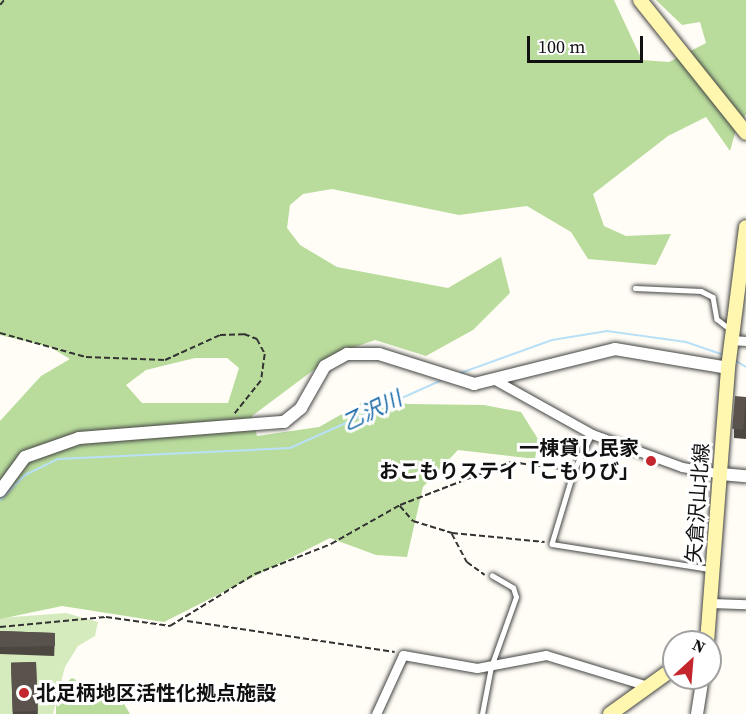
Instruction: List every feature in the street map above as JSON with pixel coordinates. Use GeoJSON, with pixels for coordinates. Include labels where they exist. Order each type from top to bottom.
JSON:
{"type":"FeatureCollection","features":[{"type":"Feature","properties":{"kind":"main road"},"geometry":{"type":"LineString","coordinates":[[640,0],[746,133]]}},
{"type":"Feature","properties":{"kind":"main road"},"geometry":{"type":"LineString","coordinates":[[732,335],[746,227]]}},
{"type":"Feature","properties":{"kind":"main road","name":"矢倉沢山北線"},"geometry":{"type":"LineString","coordinates":[[708,630],[732,335]]}},
{"type":"Feature","properties":{"kind":"main road"},"geometry":{"type":"LineString","coordinates":[[610,714],[645,685],[662,675]]}},
{"type":"Feature","properties":{"kind":"street"},"geometry":{"type":"LineString","coordinates":[[732,335],[746,341]]}},
{"type":"Feature","properties":{"kind":"street"},"geometry":{"type":"LineString","coordinates":[[0,490],[25,457],[79,438],[222,429],[293,417],[325,366],[347,354],[379,354],[430,370],[453,380],[495,380],[615,349],[728,368]]}},
{"type":"Feature","properties":{"kind":"street"},"geometry":{"type":"LineString","coordinates":[[495,380],[592,434],[682,467],[746,476]]}},
{"type":"Feature","properties":{"kind":"street"},"geometry":{"type":"LineString","coordinates":[[711,603],[746,604]]}},
{"type":"Feature","properties":{"kind":"street"},"geometry":{"type":"LineString","coordinates":[[376,714],[403,655],[491,667],[546,656],[645,685]]}},
{"type":"Feature","properties":{"kind":"street"},"geometry":{"type":"LineString","coordinates":[[697,714],[701,690]]}},
{"type":"Feature","properties":{"kind":"lane"},"geometry":{"type":"LineString","coordinates":[[634,288],[701,291],[713,297],[717,319],[732,335]]}},
{"type":"Feature","properties":{"kind":"lane"},"geometry":{"type":"LineString","coordinates":[[592,434],[574,471],[552,544],[713,569]]}},
{"type":"Feature","properties":{"kind":"lane"},"geometry":{"type":"LineString","coordinates":[[482,714],[491,667],[516,597],[513,588],[492,576]]}},
{"type":"Feature","properties":{"kind":"path"},"geometry":{"type":"LineString","coordinates":[[0,5],[4,0]]}},
{"type":"Feature","properties":{"kind":"path"},"geometry":{"type":"LineString","coordinates":[[0,333],[104,360],[177,358],[233,332],[257,339],[265,354],[261,381],[222,429]]}},
{"type":"Feature","properties":{"kind":"path"},"geometry":{"type":"LineString","coordinates":[[186,621],[255,574],[331,544],[400,505],[512,462],[574,471]]}},
{"type":"Feature","properties":{"kind":"path"},"geometry":{"type":"LineString","coordinates":[[400,505],[413,521],[452,533],[552,544]]}},
{"type":"Feature","properties":{"kind":"path"},"geometry":{"type":"LineString","coordinates":[[452,533],[467,562],[492,576]]}},
{"type":"Feature","properties":{"kind":"path"},"geometry":{"type":"LineString","coordinates":[[0,627],[56,618],[106,617],[150,627],[186,621],[403,655]]}},
{"type":"Feature","properties":{"kind":"green space"},"geometry":{"type":"Polygon","coordinates":[[[0,0],[614,0],[642,60],[669,62],[706,43],[700,22],[682,25],[656,0],[746,0],[746,114],[743,119],[740,116],[730,151],[706,117],[668,136],[593,194],[604,226],[626,236],[671,234],[656,265],[588,259],[571,232],[527,206],[459,215],[332,189],[303,194],[290,205],[287,228],[300,245],[337,267],[448,288],[501,257],[510,293],[473,330],[426,356],[375,340],[335,354],[252,416],[257,436],[319,427],[372,397],[408,404],[484,405],[521,412],[538,439],[535,459],[458,450],[423,487],[407,557],[376,555],[330,538],[164,622],[62,606],[0,619],[0,421],[41,376],[70,359],[50,347],[0,335],[0,0]],[[195,358],[146,370],[126,385],[142,403],[228,403],[239,368],[227,358],[195,358]]]}},
{"type":"Feature","properties":{"kind":"green space"},"geometry":{"type":"Polygon","coordinates":[[[66,613],[98,622],[95,636],[78,646],[65,667],[53,714],[0,714],[0,618],[66,613]]]}},
{"type":"Feature","properties":{"kind":"green space"},"geometry":{"type":"Polygon","coordinates":[[[72,678],[124,704],[130,714],[56,714],[56,690],[72,678]]]}},
{"type":"Feature","properties":{"kind":"building"},"geometry":{"type":"Polygon","coordinates":[[[735,396],[746,397],[743,430],[732,429],[735,396]]]}},
{"type":"Feature","properties":{"kind":"building"},"geometry":{"type":"Polygon","coordinates":[[[0,631],[55,633],[55,646],[0,647],[0,631]]]}},
{"type":"Feature","properties":{"kind":"building","name":"北足柄地区活性化拠点施設"},"geometry":{"type":"Polygon","coordinates":[[[36,662],[38,711],[13,712],[11,663],[36,662]]]}},
{"type":"Feature","properties":{"kind":"waterway","name":"乙沢川"},"geometry":{"type":"LineString","coordinates":[[458,374],[552,340],[607,331],[686,342],[724,355]]}},
{"type":"Feature","properties":{"kind":"waterway","name":"乙沢川"},"geometry":{"type":"LineString","coordinates":[[734,360],[746,367]]}},
{"type":"Feature","properties":{"kind":"waterway","name":"乙沢川"},"geometry":{"type":"LineString","coordinates":[[0,500],[25,475],[58,459],[290,448],[444,379]]}},
{"type":"Feature","properties":{"kind":"place","name":"一棟貸し民家 おこもりステイ「こもりび」"},"geometry":{"type":"Point","coordinates":[651,461]}},
{"type":"Feature","properties":{"kind":"place","name":"北足柄地区活性化拠点施設"},"geometry":{"type":"Point","coordinates":[24,693]}}]}
